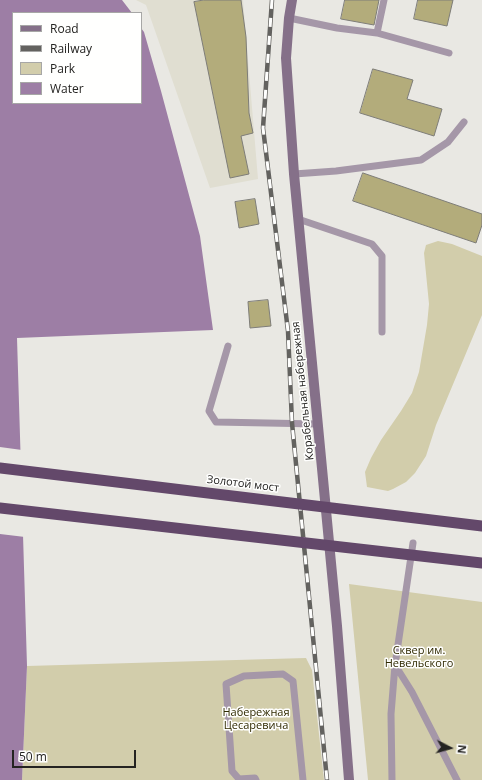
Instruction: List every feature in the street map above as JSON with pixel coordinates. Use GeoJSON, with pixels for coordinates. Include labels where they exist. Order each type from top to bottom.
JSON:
{"type":"FeatureCollection","features":[{"type":"Feature","properties":{"kind":"highway","name":"Золотой мост"},"geometry":{"type":"LineString","coordinates":[[0,468],[482,526]]}},
{"type":"Feature","properties":{"kind":"highway"},"geometry":{"type":"LineString","coordinates":[[0,508],[482,563]]}},
{"type":"Feature","properties":{"kind":"main road","name":"Корабельная набережная"},"geometry":{"type":"LineString","coordinates":[[292,0],[286,58],[294,174],[337,626],[349,780]]}},
{"type":"Feature","properties":{"kind":"lane"},"geometry":{"type":"LineString","coordinates":[[377,33],[384,0]]}},
{"type":"Feature","properties":{"kind":"lane"},"geometry":{"type":"LineString","coordinates":[[289,18],[338,28],[377,33],[449,53]]}},
{"type":"Feature","properties":{"kind":"lane"},"geometry":{"type":"LineString","coordinates":[[294,174],[336,171],[421,160],[448,142],[464,122]]}},
{"type":"Feature","properties":{"kind":"lane"},"geometry":{"type":"LineString","coordinates":[[298,219],[372,244],[382,256],[382,332]]}},
{"type":"Feature","properties":{"kind":"lane"},"geometry":{"type":"LineString","coordinates":[[228,346],[209,411],[216,422],[318,424]]}},
{"type":"Feature","properties":{"kind":"lane"},"geometry":{"type":"LineString","coordinates":[[392,780],[391,714],[395,665],[413,543]]}},
{"type":"Feature","properties":{"kind":"lane"},"geometry":{"type":"LineString","coordinates":[[395,665],[412,692],[457,780]]}},
{"type":"Feature","properties":{"kind":"lane"},"geometry":{"type":"LineString","coordinates":[[256,780],[255,778],[238,779],[232,771],[226,684],[244,676],[283,674],[293,681],[304,780]]}},
{"type":"Feature","properties":{"kind":"shaded area"},"geometry":{"type":"Polygon","coordinates":[[[136,0],[243,0],[258,179],[210,188],[146,5],[136,0]]]}},
{"type":"Feature","properties":{"kind":"green space"},"geometry":{"type":"Polygon","coordinates":[[[438,241],[452,244],[482,256],[482,315],[436,425],[426,456],[415,473],[406,482],[388,491],[367,487],[365,472],[371,458],[412,393],[419,372],[429,304],[424,253],[426,245],[438,241]]]}},
{"type":"Feature","properties":{"kind":"green space","name":"Сквер им. Невельского"},"geometry":{"type":"Polygon","coordinates":[[[349,584],[482,602],[482,780],[368,780],[349,584]]]}},
{"type":"Feature","properties":{"kind":"green space","name":"Набережная Цесаревича"},"geometry":{"type":"Polygon","coordinates":[[[306,658],[312,670],[324,780],[22,780],[27,666],[306,658]]]}},
{"type":"Feature","properties":{"kind":"water"},"geometry":{"type":"Polygon","coordinates":[[[0,0],[122,0],[131,12],[12,12],[12,104],[142,104],[142,29],[161,91],[200,236],[213,330],[17,338],[27,666],[22,780],[0,780],[0,0]]]}},
{"type":"Feature","properties":{"kind":"pier"},"geometry":{"type":"Polygon","coordinates":[[[0,447],[22,450],[25,537],[0,534],[0,447]]]}},
{"type":"Feature","properties":{"kind":"building"},"geometry":{"type":"Polygon","coordinates":[[[204,0],[241,0],[246,37],[249,113],[253,133],[241,136],[249,174],[230,178],[194,2],[204,0]]]}},
{"type":"Feature","properties":{"kind":"building"},"geometry":{"type":"Polygon","coordinates":[[[345,0],[379,0],[374,25],[341,19],[345,0]]]}},
{"type":"Feature","properties":{"kind":"building"},"geometry":{"type":"Polygon","coordinates":[[[418,0],[453,0],[447,26],[414,19],[418,0]]]}},
{"type":"Feature","properties":{"kind":"building"},"geometry":{"type":"Polygon","coordinates":[[[373,69],[413,80],[407,99],[442,109],[434,136],[360,113],[373,69]]]}},
{"type":"Feature","properties":{"kind":"building"},"geometry":{"type":"Polygon","coordinates":[[[363,173],[482,214],[482,225],[476,243],[353,201],[363,173]]]}},
{"type":"Feature","properties":{"kind":"building"},"geometry":{"type":"Polygon","coordinates":[[[255,199],[259,224],[239,228],[235,202],[255,199]]]}},
{"type":"Feature","properties":{"kind":"building"},"geometry":{"type":"Polygon","coordinates":[[[268,300],[271,326],[250,328],[248,302],[268,300]]]}},
{"type":"Feature","properties":{"kind":"railway"},"geometry":{"type":"LineString","coordinates":[[272,0],[263,128],[288,331],[292,423],[327,780]]}}]}
